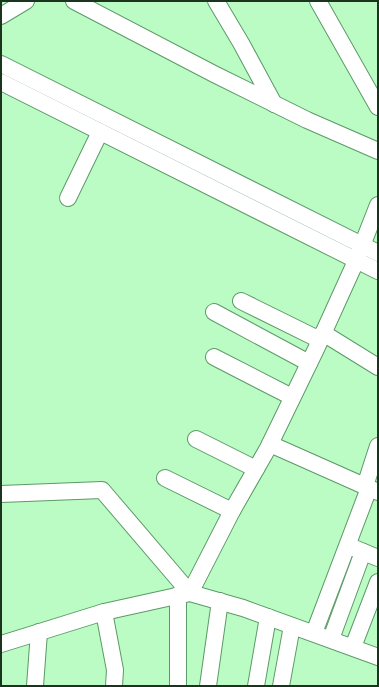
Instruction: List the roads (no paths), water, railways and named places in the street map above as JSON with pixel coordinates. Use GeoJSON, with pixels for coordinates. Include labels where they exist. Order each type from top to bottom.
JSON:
{"type":"FeatureCollection","features":[{"type":"Feature","properties":{"kind":"street"},"geometry":{"type":"LineString","coordinates":[[1,16],[26,1]]}},
{"type":"Feature","properties":{"kind":"street"},"geometry":{"type":"LineString","coordinates":[[74,1],[274,104],[378,151]]}},
{"type":"Feature","properties":{"kind":"street"},"geometry":{"type":"LineString","coordinates":[[216,1],[274,104]]}},
{"type":"Feature","properties":{"kind":"street"},"geometry":{"type":"LineString","coordinates":[[318,1],[378,107]]}},
{"type":"Feature","properties":{"kind":"street"},"geometry":{"type":"LineString","coordinates":[[1,64],[378,253]]}},
{"type":"Feature","properties":{"kind":"street"},"geometry":{"type":"LineString","coordinates":[[1,82],[378,271]]}},
{"type":"Feature","properties":{"kind":"street"},"geometry":{"type":"LineString","coordinates":[[68,198],[100,132]]}},
{"type":"Feature","properties":{"kind":"street"},"geometry":{"type":"LineString","coordinates":[[178,686],[184,594],[270,444],[356,261],[378,205]]}},
{"type":"Feature","properties":{"kind":"street"},"geometry":{"type":"LineString","coordinates":[[241,302],[321,337],[378,368]]}},
{"type":"Feature","properties":{"kind":"street"},"geometry":{"type":"LineString","coordinates":[[214,312],[309,363]]}},
{"type":"Feature","properties":{"kind":"street"},"geometry":{"type":"LineString","coordinates":[[214,357],[292,397]]}},
{"type":"Feature","properties":{"kind":"street"},"geometry":{"type":"LineString","coordinates":[[196,439],[256,469]]}},
{"type":"Feature","properties":{"kind":"street"},"geometry":{"type":"LineString","coordinates":[[270,444],[370,488]]}},
{"type":"Feature","properties":{"kind":"street"},"geometry":{"type":"LineString","coordinates":[[314,633],[370,488],[378,446]]}},
{"type":"Feature","properties":{"kind":"street"},"geometry":{"type":"LineString","coordinates":[[166,478],[232,511]]}},
{"type":"Feature","properties":{"kind":"street"},"geometry":{"type":"LineString","coordinates":[[1,494],[102,490],[184,594]]}},
{"type":"Feature","properties":{"kind":"street"},"geometry":{"type":"LineString","coordinates":[[347,545],[378,558]]}},
{"type":"Feature","properties":{"kind":"street"},"geometry":{"type":"LineString","coordinates":[[331,639],[363,552]]}},
{"type":"Feature","properties":{"kind":"street"},"geometry":{"type":"LineString","coordinates":[[353,647],[378,582]]}},
{"type":"Feature","properties":{"kind":"street"},"geometry":{"type":"LineString","coordinates":[[1,644],[104,612],[184,594],[220,601],[331,639],[378,657]]}},
{"type":"Feature","properties":{"kind":"street"},"geometry":{"type":"LineString","coordinates":[[208,686],[220,601]]}},
{"type":"Feature","properties":{"kind":"street"},"geometry":{"type":"LineString","coordinates":[[104,612],[115,670],[114,686]]}},
{"type":"Feature","properties":{"kind":"street"},"geometry":{"type":"LineString","coordinates":[[256,686],[268,617]]}},
{"type":"Feature","properties":{"kind":"street"},"geometry":{"type":"LineString","coordinates":[[281,686],[292,626]]}},
{"type":"Feature","properties":{"kind":"street"},"geometry":{"type":"LineString","coordinates":[[35,686],[39,632]]}}]}
